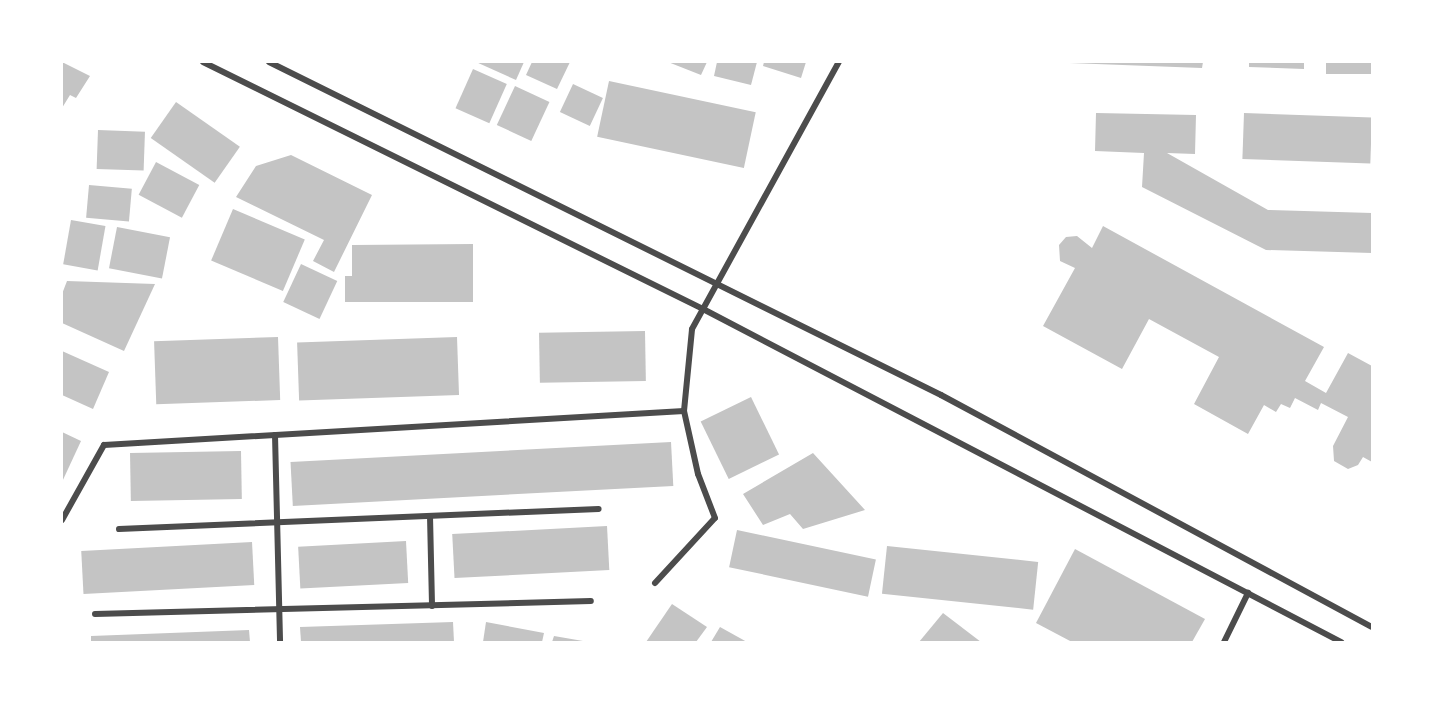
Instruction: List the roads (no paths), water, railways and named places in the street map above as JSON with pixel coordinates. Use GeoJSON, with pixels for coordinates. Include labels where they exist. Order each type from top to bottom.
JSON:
{"type":"FeatureCollection","features":[{"type":"Feature","properties":{"kind":"street"},"geometry":{"type":"LineString","coordinates":[[203,62],[703,309],[1341,642]]}},
{"type":"Feature","properties":{"kind":"street"},"geometry":{"type":"LineString","coordinates":[[269,62],[718,282],[941,396],[1372,627]]}},
{"type":"Feature","properties":{"kind":"street"},"geometry":{"type":"LineString","coordinates":[[656,583],[715,518],[698,474],[684,411],[692,329],[839,62]]}},
{"type":"Feature","properties":{"kind":"street"},"geometry":{"type":"LineString","coordinates":[[62,520],[104,445],[684,411]]}},
{"type":"Feature","properties":{"kind":"street"},"geometry":{"type":"LineString","coordinates":[[275,435],[280,642]]}},
{"type":"Feature","properties":{"kind":"street"},"geometry":{"type":"LineString","coordinates":[[119,529],[599,508]]}},
{"type":"Feature","properties":{"kind":"street"},"geometry":{"type":"LineString","coordinates":[[430,516],[432,606]]}},
{"type":"Feature","properties":{"kind":"street"},"geometry":{"type":"LineString","coordinates":[[1224,642],[1248,593]]}},
{"type":"Feature","properties":{"kind":"street"},"geometry":{"type":"LineString","coordinates":[[95,614],[591,601]]}}]}
